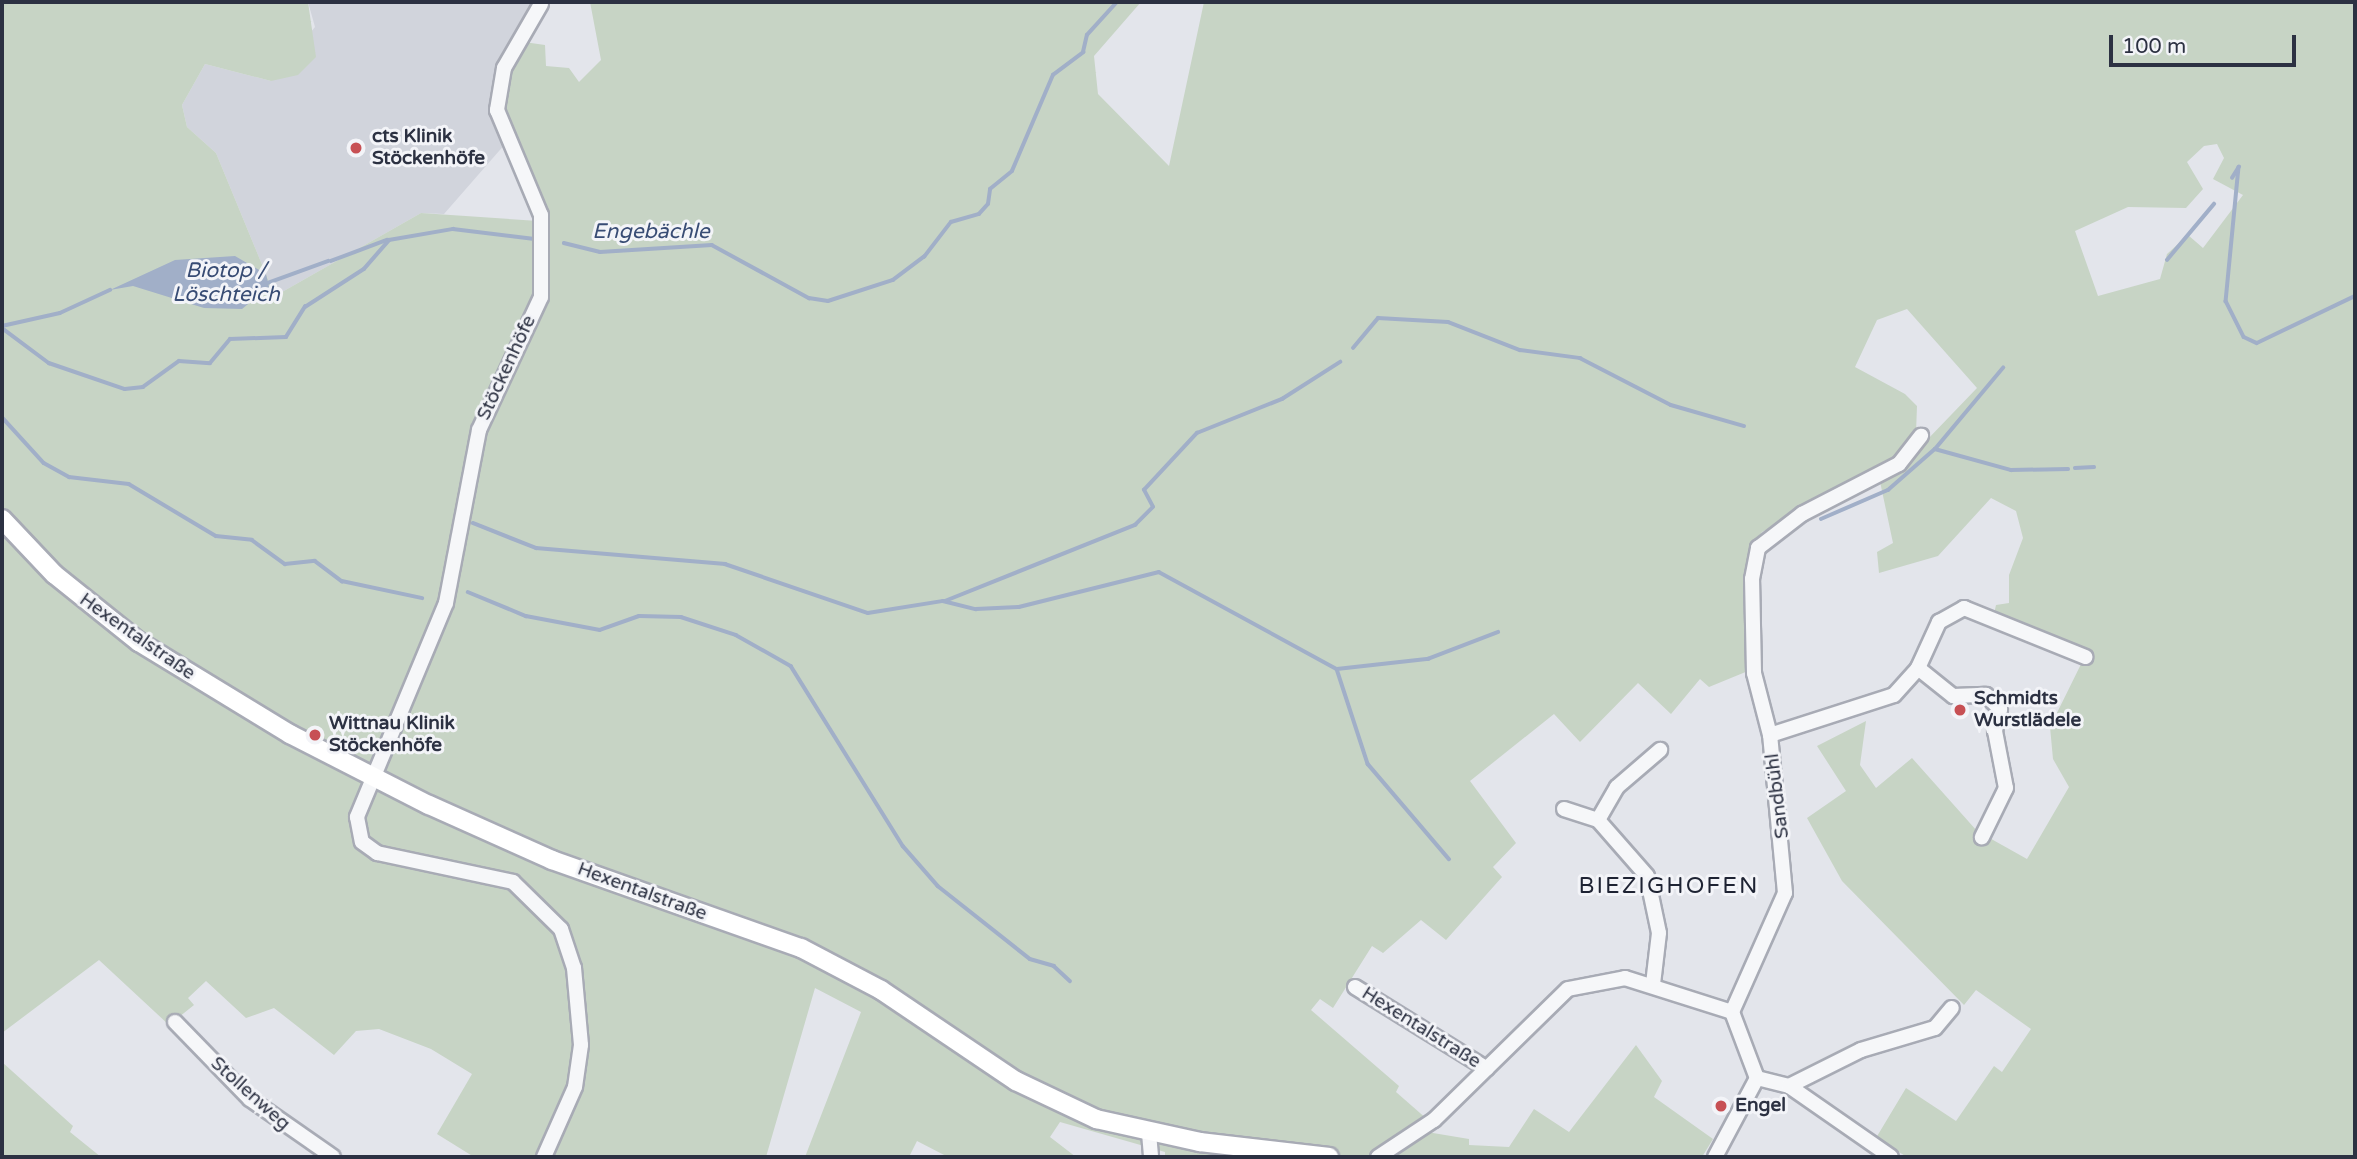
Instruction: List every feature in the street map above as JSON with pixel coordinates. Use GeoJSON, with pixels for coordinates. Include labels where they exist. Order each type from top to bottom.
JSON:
{"type":"FeatureCollection","features":[{"type":"Feature","properties":{"kind":"main road","name":"Hexentalstraße"},"geometry":{"type":"LineString","coordinates":[[2,519],[54,574],[139,642],[376,779],[552,860],[801,948],[881,990],[1054,1102],[1149,1133],[1329,1157]]}},
{"type":"Feature","properties":{"kind":"street","name":"Stöckenhöfe"},"geometry":{"type":"LineString","coordinates":[[541,4],[504,68],[497,110],[541,215],[541,297],[479,430],[446,603],[376,779],[357,817],[362,842],[394,859],[513,882],[545,908],[567,942],[581,1045],[575,1087],[544,1157]]}},
{"type":"Feature","properties":{"kind":"street"},"geometry":{"type":"LineString","coordinates":[[1770,736],[1754,673],[1752,579],[1758,548],[1802,514],[1899,464],[1922,436]]}},
{"type":"Feature","properties":{"kind":"street","name":"Sandbühl"},"geometry":{"type":"LineString","coordinates":[[1732,1012],[1785,893],[1770,736],[1877,706],[1918,668],[1939,622],[1964,608],[2085,657]]}},
{"type":"Feature","properties":{"kind":"street"},"geometry":{"type":"LineString","coordinates":[[1918,668],[1953,696],[1986,695],[2000,709],[1995,731],[2006,788],[1982,836]]}},
{"type":"Feature","properties":{"kind":"street"},"geometry":{"type":"LineString","coordinates":[[1598,820],[1617,788],[1660,750]]}},
{"type":"Feature","properties":{"kind":"street"},"geometry":{"type":"LineString","coordinates":[[1564,808],[1598,820],[1647,876],[1659,933],[1653,984]]}},
{"type":"Feature","properties":{"kind":"street","name":"Hexentalstraße"},"geometry":{"type":"LineString","coordinates":[[1378,1157],[1434,1120],[1568,989],[1607,977],[1653,984],[1732,1012]]}},
{"type":"Feature","properties":{"kind":"street","name":"Hexentalstraße"},"geometry":{"type":"LineString","coordinates":[[1355,986],[1487,1069]]}},
{"type":"Feature","properties":{"kind":"street"},"geometry":{"type":"LineString","coordinates":[[1789,1086],[1861,1050],[1935,1028],[1952,1008]]}},
{"type":"Feature","properties":{"kind":"street"},"geometry":{"type":"LineString","coordinates":[[1715,1157],[1757,1078],[1732,1012]]}},
{"type":"Feature","properties":{"kind":"street","name":"Stollenweg"},"geometry":{"type":"LineString","coordinates":[[175,1022],[260,1108],[333,1157]]}},
{"type":"Feature","properties":{"kind":"street"},"geometry":{"type":"LineString","coordinates":[[1757,1078],[1789,1086],[1891,1157]]}},
{"type":"Feature","properties":{"kind":"street"},"geometry":{"type":"LineString","coordinates":[[1149,1133],[1151,1157]]}},
{"type":"Feature","properties":{"kind":"shaded area","name":"cts Klinik Stöckenhöfe"},"geometry":{"type":"Polygon","coordinates":[[[308,2],[541,4],[517,41],[506,143],[444,214],[421,213],[275,296],[216,153],[187,127],[182,105],[205,64],[271,81],[315,27],[308,2]]]}},
{"type":"Feature","properties":{"kind":"green space"},"geometry":{"type":"Polygon","coordinates":[[[2,2],[308,2],[316,57],[298,75],[271,81],[205,64],[182,105],[187,127],[216,153],[275,296],[421,213],[538,221],[499,120],[517,41],[545,45],[546,66],[569,68],[579,82],[601,60],[590,2],[1141,2],[1094,56],[1098,94],[1169,166],[1204,2],[2355,2],[2355,1157],[1907,1157],[1876,1138],[1906,1088],[1956,1121],[1994,1066],[2002,1072],[2031,1029],[1976,990],[1964,1005],[1842,881],[1807,818],[1846,791],[1817,746],[1866,721],[1860,765],[1876,788],[1912,758],[1977,831],[2027,859],[2069,787],[2053,759],[2050,727],[2087,652],[1994,614],[1996,605],[2009,603],[2009,575],[2023,538],[2016,511],[1991,498],[1938,556],[1879,573],[1877,552],[1893,543],[1878,472],[1762,532],[1754,545],[1748,671],[1709,687],[1700,679],[1671,714],[1638,683],[1580,742],[1554,714],[1470,781],[1516,843],[1493,867],[1502,877],[1446,940],[1421,920],[1383,953],[1372,946],[1333,1008],[1320,999],[1311,1010],[1399,1086],[1396,1092],[1428,1120],[1427,1132],[1469,1139],[1469,1145],[1509,1147],[1534,1109],[1569,1132],[1636,1045],[1662,1081],[1654,1097],[1713,1139],[1702,1157],[1165,1157],[1165,1152],[1060,1122],[1050,1137],[1076,1157],[948,1157],[917,1141],[909,1157],[805,1157],[861,1012],[815,988],[766,1157],[474,1157],[437,1134],[472,1074],[431,1049],[379,1029],[356,1031],[334,1055],[274,1008],[246,1018],[206,981],[188,998],[194,1005],[169,1025],[99,960],[2,1033],[2,2]],[[2217,144],[2204,146],[2187,162],[2203,189],[2186,208],[2128,207],[2075,231],[2098,296],[2160,279],[2167,254],[2188,235],[2203,248],[2243,195],[2213,179],[2224,158],[2217,144]],[[1907,309],[1877,320],[1855,367],[1905,394],[1917,406],[1916,433],[1925,442],[1977,388],[1907,309]]]}},
{"type":"Feature","properties":{"kind":"green space"},"geometry":{"type":"Polygon","coordinates":[[[2,1062],[73,1126],[70,1132],[101,1157],[2,1157],[2,1062]]]}},
{"type":"Feature","properties":{"kind":"water","name":"Biotop / Löschteich"},"geometry":{"type":"Polygon","coordinates":[[[235,256],[266,274],[269,287],[242,309],[204,308],[133,286],[110,290],[175,260],[235,256]]]}},
{"type":"Feature","properties":{"kind":"waterway","name":"Engebächle"},"geometry":{"type":"LineString","coordinates":[[564,243],[600,252],[712,245],[809,298],[828,301],[893,280],[924,257],[951,222],[979,214],[988,204],[990,189],[1012,171],[1053,75],[1083,52],[1087,35],[1117,2]]}},
{"type":"Feature","properties":{"kind":"waterway"},"geometry":{"type":"LineString","coordinates":[[2232,178],[2239,167],[2226,301],[2244,337],[2257,343],[2355,296]]}},
{"type":"Feature","properties":{"kind":"waterway"},"geometry":{"type":"LineString","coordinates":[[2167,260],[2214,204]]}},
{"type":"Feature","properties":{"kind":"waterway","name":"Engebächle"},"geometry":{"type":"LineString","coordinates":[[2,328],[49,363],[125,389],[143,387],[179,361],[210,363],[230,339],[286,337],[305,307],[364,269],[389,240],[453,229],[534,239]]}},
{"type":"Feature","properties":{"kind":"waterway"},"geometry":{"type":"LineString","coordinates":[[331,261],[387,240]]}},
{"type":"Feature","properties":{"kind":"waterway"},"geometry":{"type":"LineString","coordinates":[[268,283],[328,261]]}},
{"type":"Feature","properties":{"kind":"waterway"},"geometry":{"type":"LineString","coordinates":[[2,326],[60,313],[110,290]]}},
{"type":"Feature","properties":{"kind":"waterway"},"geometry":{"type":"LineString","coordinates":[[1353,348],[1378,318],[1448,322],[1520,350],[1580,358],[1671,405],[1744,426]]}},
{"type":"Feature","properties":{"kind":"waterway"},"geometry":{"type":"LineString","coordinates":[[945,601],[1135,525],[1153,507],[1144,490],[1197,433],[1282,399],[1340,362]]}},
{"type":"Feature","properties":{"kind":"waterway"},"geometry":{"type":"LineString","coordinates":[[1821,519],[1888,490],[1935,449],[2003,368]]}},
{"type":"Feature","properties":{"kind":"waterway"},"geometry":{"type":"LineString","coordinates":[[2,417],[44,463],[69,477],[129,484],[216,536],[252,540],[285,564],[315,561],[342,581],[422,598]]}},
{"type":"Feature","properties":{"kind":"waterway"},"geometry":{"type":"LineString","coordinates":[[1935,449],[2011,470],[2068,469]]}},
{"type":"Feature","properties":{"kind":"waterway"},"geometry":{"type":"LineString","coordinates":[[2075,468],[2094,467]]}},
{"type":"Feature","properties":{"kind":"waterway"},"geometry":{"type":"LineString","coordinates":[[473,523],[536,548],[725,564],[868,613],[943,601],[976,609],[1019,607],[1159,572],[1337,669],[1428,659],[1498,632]]}},
{"type":"Feature","properties":{"kind":"waterway"},"geometry":{"type":"LineString","coordinates":[[468,592],[526,616],[600,630],[639,616],[681,617],[736,635],[791,666],[903,846],[938,886],[1030,959],[1054,966],[1070,981]]}},
{"type":"Feature","properties":{"kind":"waterway"},"geometry":{"type":"LineString","coordinates":[[1337,669],[1368,764],[1449,859]]}},
{"type":"Feature","properties":{"kind":"place","name":"cts Klinik Stöckenhöfe"},"geometry":{"type":"Point","coordinates":[356,148]}},
{"type":"Feature","properties":{"kind":"place","name":"Schmidts Wurstlädele"},"geometry":{"type":"Point","coordinates":[1960,710]}},
{"type":"Feature","properties":{"kind":"place","name":"Wittnau Klinik Stöckenhöfe"},"geometry":{"type":"Point","coordinates":[315,735]}},
{"type":"Feature","properties":{"kind":"place","name":"Engel"},"geometry":{"type":"Point","coordinates":[1721,1106]}},
{"type":"Feature","properties":{"kind":"district","name":"BIEZIGHOFEN"},"geometry":{"type":"Point","coordinates":[1669,886]}}]}
